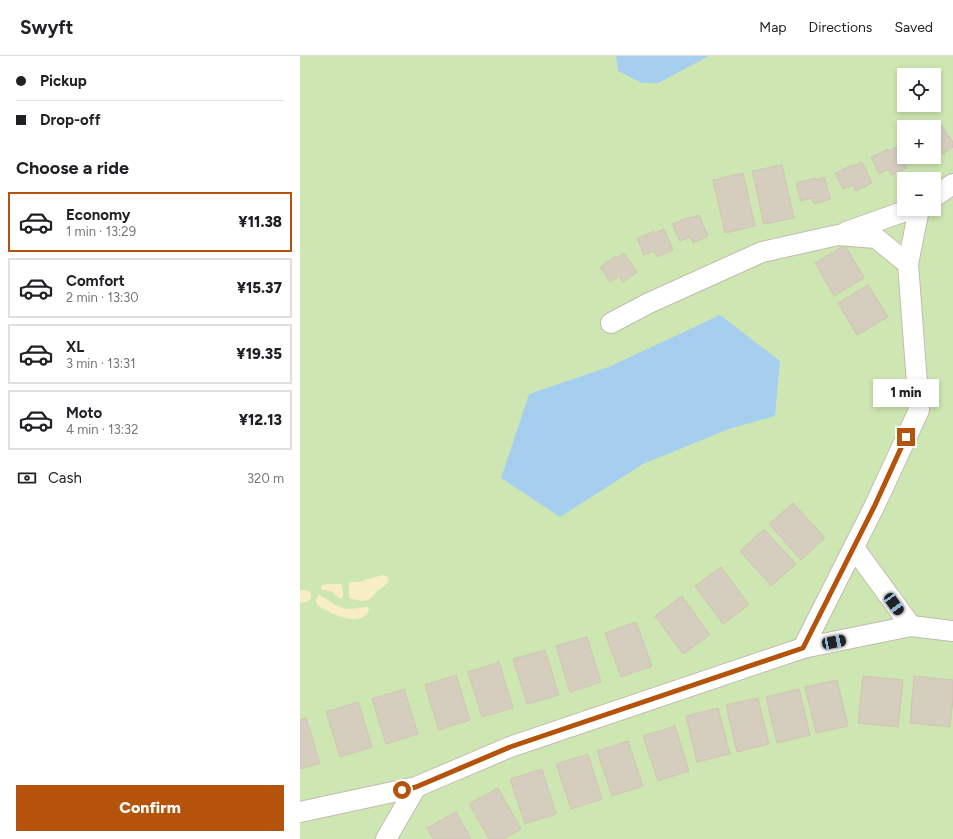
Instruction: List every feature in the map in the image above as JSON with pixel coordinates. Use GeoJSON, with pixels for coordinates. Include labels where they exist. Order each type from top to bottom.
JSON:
{"type":"FeatureCollection","features":[{"type":"Feature","properties":{"kind":"street"},"geometry":{"type":"LineString","coordinates":[[941,192],[953,184]]}},
{"type":"Feature","properties":{"kind":"street"},"geometry":{"type":"LineString","coordinates":[[611,323],[649,303],[762,252],[838,235],[897,214]]}},
{"type":"Feature","properties":{"kind":"street"},"geometry":{"type":"LineString","coordinates":[[803,648],[875,505],[919,410],[908,264],[918,216]]}},
{"type":"Feature","properties":{"kind":"street"},"geometry":{"type":"LineString","coordinates":[[838,235],[876,238],[908,264]]}},
{"type":"Feature","properties":{"kind":"street"},"geometry":{"type":"LineString","coordinates":[[854,548],[911,626]]}},
{"type":"Feature","properties":{"kind":"street"},"geometry":{"type":"LineString","coordinates":[[300,812],[416,787],[510,747],[803,648],[911,626],[953,631]]}},
{"type":"Feature","properties":{"kind":"street"},"geometry":{"type":"LineString","coordinates":[[386,839],[416,787]]}},
{"type":"Feature","properties":{"kind":"green space"},"geometry":{"type":"Polygon","coordinates":[[[300,56],[953,56],[953,839],[300,839],[300,56]]]}},
{"type":"Feature","properties":{"kind":"sand"},"geometry":{"type":"Polygon","coordinates":[[[383,575],[389,580],[388,582],[369,600],[360,601],[349,598],[349,583],[383,575]]]}},
{"type":"Feature","properties":{"kind":"sand"},"geometry":{"type":"Polygon","coordinates":[[[341,584],[343,597],[340,599],[333,592],[321,589],[322,585],[341,584]]]}},
{"type":"Feature","properties":{"kind":"sand"},"geometry":{"type":"Polygon","coordinates":[[[300,590],[309,591],[311,598],[308,601],[300,603],[300,590]]]}},
{"type":"Feature","properties":{"kind":"sand"},"geometry":{"type":"Polygon","coordinates":[[[318,595],[343,608],[350,609],[368,607],[369,611],[365,616],[360,618],[344,618],[317,605],[316,600],[318,595]]]}},
{"type":"Feature","properties":{"kind":"water"},"geometry":{"type":"Polygon","coordinates":[[[616,56],[709,56],[658,83],[642,83],[618,71],[616,56]]]}},
{"type":"Feature","properties":{"kind":"water"},"geometry":{"type":"Polygon","coordinates":[[[720,315],[780,361],[775,416],[729,429],[643,464],[560,517],[501,478],[529,394],[611,366],[720,315]]]}},
{"type":"Feature","properties":{"kind":"building"},"geometry":{"type":"Polygon","coordinates":[[[941,127],[953,142],[953,147],[941,155],[941,127]]]}},
{"type":"Feature","properties":{"kind":"building"},"geometry":{"type":"Polygon","coordinates":[[[897,147],[897,164],[905,164],[907,168],[891,175],[889,169],[879,174],[871,157],[888,149],[889,151],[897,147]]]}},
{"type":"Feature","properties":{"kind":"building"},"geometry":{"type":"Polygon","coordinates":[[[862,162],[872,183],[856,191],[853,185],[843,189],[835,173],[862,162]]]}},
{"type":"Feature","properties":{"kind":"building"},"geometry":{"type":"Polygon","coordinates":[[[782,165],[794,218],[764,224],[752,171],[782,165]]]}},
{"type":"Feature","properties":{"kind":"building"},"geometry":{"type":"Polygon","coordinates":[[[743,173],[755,226],[725,233],[713,180],[743,173]]]}},
{"type":"Feature","properties":{"kind":"building"},"geometry":{"type":"Polygon","coordinates":[[[824,177],[831,199],[814,204],[812,198],[801,201],[796,183],[824,177]]]}},
{"type":"Feature","properties":{"kind":"building"},"geometry":{"type":"Polygon","coordinates":[[[699,215],[708,236],[693,243],[690,237],[680,241],[672,224],[699,215]]]}},
{"type":"Feature","properties":{"kind":"building"},"geometry":{"type":"Polygon","coordinates":[[[664,229],[673,250],[657,257],[654,251],[644,255],[637,239],[654,231],[655,233],[664,229]]]}},
{"type":"Feature","properties":{"kind":"building"},"geometry":{"type":"Polygon","coordinates":[[[845,245],[864,278],[834,296],[815,263],[845,245]]]}},
{"type":"Feature","properties":{"kind":"building"},"geometry":{"type":"Polygon","coordinates":[[[624,253],[637,272],[623,282],[619,276],[610,282],[600,267],[616,256],[617,258],[624,253]]]}},
{"type":"Feature","properties":{"kind":"building"},"geometry":{"type":"Polygon","coordinates":[[[868,285],[888,317],[857,335],[838,303],[868,285]]]}},
{"type":"Feature","properties":{"kind":"building"},"geometry":{"type":"Polygon","coordinates":[[[793,503],[825,538],[801,560],[769,524],[793,503]]]}},
{"type":"Feature","properties":{"kind":"building"},"geometry":{"type":"Polygon","coordinates":[[[764,529],[796,564],[771,586],[740,551],[764,529]]]}},
{"type":"Feature","properties":{"kind":"building"},"geometry":{"type":"Polygon","coordinates":[[[721,567],[749,605],[723,624],[695,586],[721,567]]]}},
{"type":"Feature","properties":{"kind":"building"},"geometry":{"type":"Polygon","coordinates":[[[682,596],[710,635],[683,654],[655,616],[682,596]]]}},
{"type":"Feature","properties":{"kind":"building"},"geometry":{"type":"Polygon","coordinates":[[[636,622],[652,666],[621,677],[605,633],[636,622]]]}},
{"type":"Feature","properties":{"kind":"building"},"geometry":{"type":"Polygon","coordinates":[[[587,637],[601,682],[570,692],[556,646],[587,637]]]}},
{"type":"Feature","properties":{"kind":"building"},"geometry":{"type":"Polygon","coordinates":[[[545,650],[559,695],[527,704],[513,659],[545,650]]]}},
{"type":"Feature","properties":{"kind":"building"},"geometry":{"type":"Polygon","coordinates":[[[499,662],[513,708],[482,717],[468,672],[499,662]]]}},
{"type":"Feature","properties":{"kind":"building"},"geometry":{"type":"Polygon","coordinates":[[[456,675],[470,720],[439,730],[425,685],[456,675]]]}},
{"type":"Feature","properties":{"kind":"building"},"geometry":{"type":"Polygon","coordinates":[[[863,676],[903,680],[898,727],[858,723],[863,676]]]}},
{"type":"Feature","properties":{"kind":"building"},"geometry":{"type":"Polygon","coordinates":[[[914,676],[953,680],[953,699],[950,727],[910,723],[914,676]]]}},
{"type":"Feature","properties":{"kind":"building"},"geometry":{"type":"Polygon","coordinates":[[[837,680],[848,726],[816,733],[805,687],[837,680]]]}},
{"type":"Feature","properties":{"kind":"building"},"geometry":{"type":"Polygon","coordinates":[[[404,689],[418,734],[386,744],[372,699],[404,689]]]}},
{"type":"Feature","properties":{"kind":"building"},"geometry":{"type":"Polygon","coordinates":[[[799,689],[810,735],[777,743],[766,697],[799,689]]]}},
{"type":"Feature","properties":{"kind":"building"},"geometry":{"type":"Polygon","coordinates":[[[758,698],[769,744],[737,752],[726,705],[758,698]]]}},
{"type":"Feature","properties":{"kind":"building"},"geometry":{"type":"Polygon","coordinates":[[[358,702],[372,747],[340,757],[326,712],[358,702]]]}},
{"type":"Feature","properties":{"kind":"building"},"geometry":{"type":"Polygon","coordinates":[[[718,708],[730,754],[697,762],[686,716],[718,708]]]}},
{"type":"Feature","properties":{"kind":"building"},"geometry":{"type":"Polygon","coordinates":[[[306,718],[320,763],[300,769],[300,720],[306,718]]]}},
{"type":"Feature","properties":{"kind":"building"},"geometry":{"type":"Polygon","coordinates":[[[675,726],[689,771],[658,781],[643,736],[675,726]]]}},
{"type":"Feature","properties":{"kind":"building"},"geometry":{"type":"Polygon","coordinates":[[[628,741],[643,786],[612,796],[597,751],[628,741]]]}},
{"type":"Feature","properties":{"kind":"building"},"geometry":{"type":"Polygon","coordinates":[[[588,754],[602,799],[571,809],[556,764],[588,754]]]}},
{"type":"Feature","properties":{"kind":"building"},"geometry":{"type":"Polygon","coordinates":[[[542,769],[556,814],[525,824],[510,779],[542,769]]]}},
{"type":"Feature","properties":{"kind":"building"},"geometry":{"type":"Polygon","coordinates":[[[498,788],[521,829],[504,839],[489,839],[469,804],[498,788]]]}},
{"type":"Feature","properties":{"kind":"building"},"geometry":{"type":"Polygon","coordinates":[[[456,812],[471,839],[433,839],[427,828],[456,812]]]}},
{"type":"Feature","properties":{"kind":"route"},"geometry":{"type":"LineString","coordinates":[[402,790],[416,787],[510,747],[803,648],[875,505],[906,437]]}}]}
